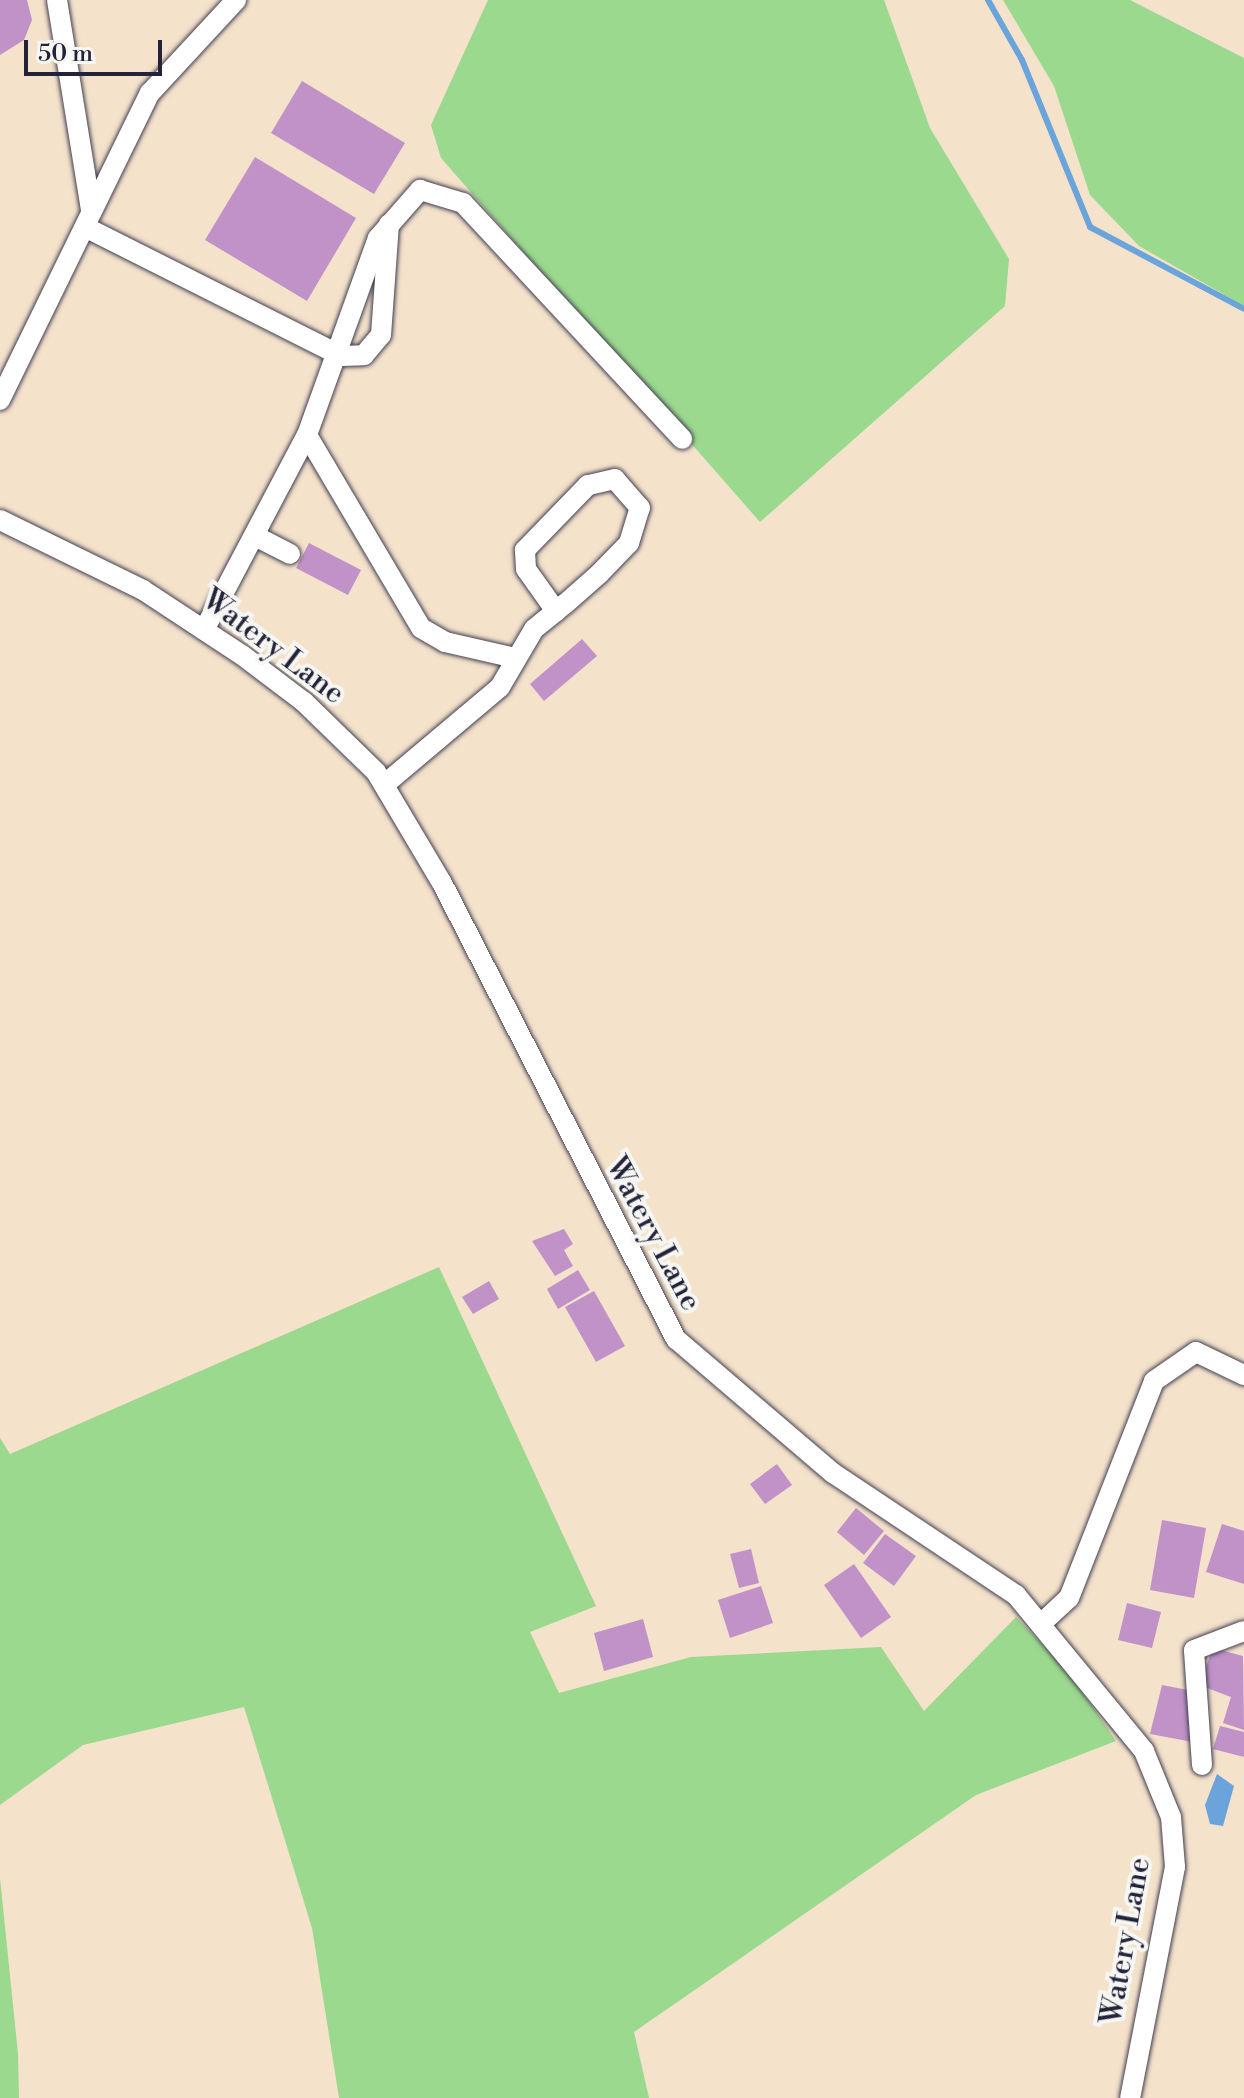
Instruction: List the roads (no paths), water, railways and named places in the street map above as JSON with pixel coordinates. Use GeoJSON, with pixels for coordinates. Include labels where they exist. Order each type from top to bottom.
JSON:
{"type":"FeatureCollection","features":[{"type":"Feature","properties":{"kind":"street"},"geometry":{"type":"LineString","coordinates":[[57,0],[88,219]]}},
{"type":"Feature","properties":{"kind":"street"},"geometry":{"type":"LineString","coordinates":[[0,400],[150,93],[236,0]]}},
{"type":"Feature","properties":{"kind":"street"},"geometry":{"type":"LineString","coordinates":[[204,630],[257,537],[307,435],[341,356],[389,217],[420,190],[463,203],[682,439]]}},
{"type":"Feature","properties":{"kind":"street"},"geometry":{"type":"LineString","coordinates":[[88,219],[341,356],[364,355],[381,335],[389,217]]}},
{"type":"Feature","properties":{"kind":"street"},"geometry":{"type":"LineString","coordinates":[[307,435],[421,628],[445,642],[515,658]]}},
{"type":"Feature","properties":{"kind":"street"},"geometry":{"type":"LineString","coordinates":[[385,784],[500,687],[515,658],[556,611],[635,533],[640,508],[615,479],[588,485],[525,550],[526,569],[556,611]]}},
{"type":"Feature","properties":{"kind":"street","name":"Watery Lane"},"geometry":{"type":"LineString","coordinates":[[0,520],[143,590],[204,630],[304,702],[385,784],[676,1339],[833,1473],[1016,1595],[1043,1622],[1144,1751],[1171,1817],[1175,1867],[1130,2098]]}},
{"type":"Feature","properties":{"kind":"street"},"geometry":{"type":"LineString","coordinates":[[257,537],[290,554]]}},
{"type":"Feature","properties":{"kind":"street"},"geometry":{"type":"LineString","coordinates":[[1043,1622],[1069,1598],[1154,1381],[1196,1352],[1244,1375]]}},
{"type":"Feature","properties":{"kind":"street"},"geometry":{"type":"LineString","coordinates":[[1202,1765],[1194,1650],[1244,1631]]}},
{"type":"Feature","properties":{"kind":"water"},"geometry":{"type":"Polygon","coordinates":[[[1217,1774],[1234,1786],[1223,1826],[1210,1824],[1205,1805],[1217,1774]]]}},
{"type":"Feature","properties":{"kind":"waterway"},"geometry":{"type":"LineString","coordinates":[[988,0],[1022,60],[1090,227],[1244,309]]}}]}
